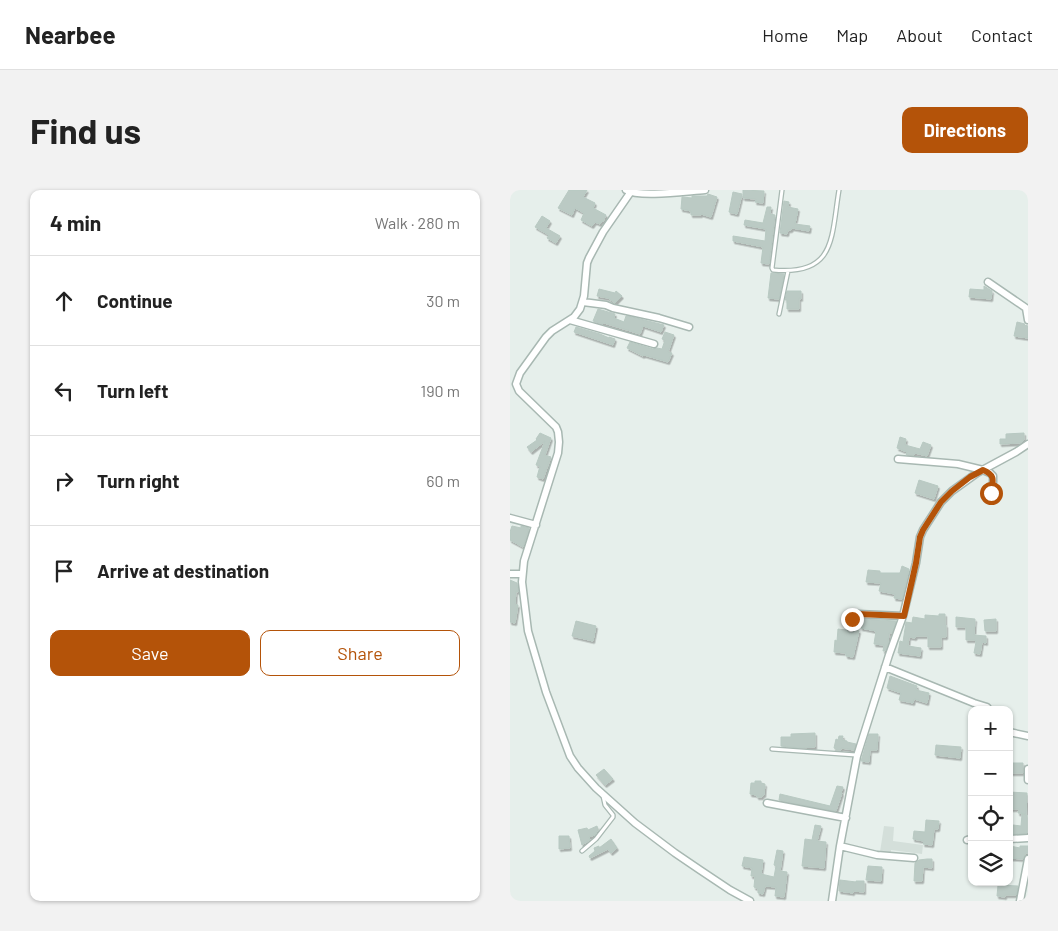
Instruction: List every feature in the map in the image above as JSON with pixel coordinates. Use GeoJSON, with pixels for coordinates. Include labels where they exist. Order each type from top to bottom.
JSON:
{"type":"FeatureCollection","features":[{"type":"Feature","properties":{"kind":"street"},"geometry":{"type":"LineString","coordinates":[[705,190],[667,193],[628,191],[589,258],[583,302],[580,309],[570,320],[549,333],[523,368],[517,382],[517,387],[556,427],[559,446],[524,561],[522,590],[526,624],[537,664],[559,728],[574,763],[603,795],[635,823],[674,853],[750,901]]}},
{"type":"Feature","properties":{"kind":"street"},"geometry":{"type":"LineString","coordinates":[[988,282],[1026,308],[1028,320]]}},
{"type":"Feature","properties":{"kind":"street"},"geometry":{"type":"LineString","coordinates":[[583,302],[606,305],[689,327]]}},
{"type":"Feature","properties":{"kind":"street"},"geometry":{"type":"LineString","coordinates":[[570,320],[654,344]]}},
{"type":"Feature","properties":{"kind":"street"},"geometry":{"type":"LineString","coordinates":[[832,901],[857,756],[885,667],[904,616],[923,530],[941,502],[952,491],[970,477],[1028,444]]}},
{"type":"Feature","properties":{"kind":"street"},"geometry":{"type":"LineString","coordinates":[[898,459],[958,464],[983,470],[993,476],[991,493]]}},
{"type":"Feature","properties":{"kind":"street"},"geometry":{"type":"LineString","coordinates":[[510,518],[536,525]]}},
{"type":"Feature","properties":{"kind":"street"},"geometry":{"type":"LineString","coordinates":[[510,574],[522,574]]}},
{"type":"Feature","properties":{"kind":"street"},"geometry":{"type":"LineString","coordinates":[[851,629],[852,619],[858,614],[904,616]]}},
{"type":"Feature","properties":{"kind":"street"},"geometry":{"type":"LineString","coordinates":[[885,667],[984,706]]}},
{"type":"Feature","properties":{"kind":"street"},"geometry":{"type":"LineString","coordinates":[[1013,733],[1028,736]]}},
{"type":"Feature","properties":{"kind":"street"},"geometry":{"type":"LineString","coordinates":[[1028,768],[1028,780]]}},
{"type":"Feature","properties":{"kind":"street"},"geometry":{"type":"LineString","coordinates":[[767,803],[846,818]]}},
{"type":"Feature","properties":{"kind":"street"},"geometry":{"type":"LineString","coordinates":[[1013,839],[1028,838]]}},
{"type":"Feature","properties":{"kind":"street"},"geometry":{"type":"LineString","coordinates":[[840,846],[877,855],[914,858]]}},
{"type":"Feature","properties":{"kind":"street"},"geometry":{"type":"LineString","coordinates":[[1020,901],[1028,858]]}},
{"type":"Feature","properties":{"kind":"lane"},"geometry":{"type":"LineString","coordinates":[[782,190],[772,268],[773,270],[788,271],[812,266],[823,258],[830,245],[839,190]]}},
{"type":"Feature","properties":{"kind":"lane"},"geometry":{"type":"LineString","coordinates":[[779,314],[788,271]]}},
{"type":"Feature","properties":{"kind":"lane"},"geometry":{"type":"LineString","coordinates":[[772,749],[857,756]]}},
{"type":"Feature","properties":{"kind":"lane"},"geometry":{"type":"LineString","coordinates":[[582,851],[596,839],[613,818],[613,815],[605,805],[603,795]]}},
{"type":"Feature","properties":{"kind":"shaded area"},"geometry":{"type":"Polygon","coordinates":[[[884,826],[894,827],[893,841],[923,845],[922,854],[891,850],[891,854],[880,852],[884,826]]]}},
{"type":"Feature","properties":{"kind":"building"},"geometry":{"type":"Polygon","coordinates":[[[569,190],[587,190],[583,197],[595,203],[593,208],[606,215],[603,222],[600,224],[595,222],[592,226],[581,220],[584,213],[575,208],[572,215],[558,208],[569,190]]]}},
{"type":"Feature","properties":{"kind":"building"},"geometry":{"type":"Polygon","coordinates":[[[743,190],[764,191],[763,203],[755,202],[756,199],[743,198],[743,190]]]}},
{"type":"Feature","properties":{"kind":"building"},"geometry":{"type":"Polygon","coordinates":[[[733,192],[742,194],[737,214],[729,212],[733,192]]]}},
{"type":"Feature","properties":{"kind":"building"},"geometry":{"type":"Polygon","coordinates":[[[708,194],[717,197],[711,217],[701,214],[691,215],[691,211],[681,209],[682,197],[692,198],[692,196],[707,196],[708,194]]]}},
{"type":"Feature","properties":{"kind":"building"},"geometry":{"type":"Polygon","coordinates":[[[784,201],[789,202],[788,207],[798,209],[795,224],[810,226],[809,231],[792,228],[788,230],[787,234],[780,233],[784,201]]]}},
{"type":"Feature","properties":{"kind":"building"},"geometry":{"type":"Polygon","coordinates":[[[767,207],[771,207],[770,214],[775,215],[769,264],[761,263],[763,247],[733,241],[733,236],[765,241],[766,229],[744,225],[745,220],[763,223],[767,207]]]}},
{"type":"Feature","properties":{"kind":"building"},"geometry":{"type":"Polygon","coordinates":[[[542,216],[550,221],[546,228],[560,236],[556,243],[547,238],[549,235],[535,227],[542,216]]]}},
{"type":"Feature","properties":{"kind":"building"},"geometry":{"type":"Polygon","coordinates":[[[771,273],[784,274],[779,299],[768,298],[771,273]]]}},
{"type":"Feature","properties":{"kind":"building"},"geometry":{"type":"Polygon","coordinates":[[[984,286],[992,291],[991,299],[969,297],[970,289],[984,290],[984,286]]]}},
{"type":"Feature","properties":{"kind":"building"},"geometry":{"type":"Polygon","coordinates":[[[599,289],[615,293],[616,291],[622,296],[615,303],[608,298],[597,296],[599,289]]]}},
{"type":"Feature","properties":{"kind":"building"},"geometry":{"type":"Polygon","coordinates":[[[787,291],[801,291],[799,309],[787,309],[787,300],[785,300],[787,291]]]}},
{"type":"Feature","properties":{"kind":"building"},"geometry":{"type":"Polygon","coordinates":[[[598,309],[615,314],[614,318],[624,322],[626,316],[628,316],[664,325],[661,332],[643,326],[640,334],[593,321],[598,309]]]}},
{"type":"Feature","properties":{"kind":"building"},"geometry":{"type":"Polygon","coordinates":[[[1017,322],[1028,326],[1028,338],[1014,336],[1017,322]]]}},
{"type":"Feature","properties":{"kind":"building"},"geometry":{"type":"Polygon","coordinates":[[[576,327],[615,339],[613,345],[574,332],[576,327]]]}},
{"type":"Feature","properties":{"kind":"building"},"geometry":{"type":"Polygon","coordinates":[[[665,332],[674,335],[668,352],[672,353],[668,362],[643,356],[627,348],[630,342],[653,349],[662,349],[665,340],[662,339],[665,332]]]}},
{"type":"Feature","properties":{"kind":"building"},"geometry":{"type":"Polygon","coordinates":[[[540,433],[551,438],[545,455],[551,457],[543,479],[537,477],[540,466],[536,465],[545,441],[531,452],[527,447],[537,440],[540,433]]]}},
{"type":"Feature","properties":{"kind":"building"},"geometry":{"type":"Polygon","coordinates":[[[1024,433],[1024,440],[1020,443],[1000,444],[1000,439],[1006,439],[1006,434],[1024,433]]]}},
{"type":"Feature","properties":{"kind":"building"},"geometry":{"type":"Polygon","coordinates":[[[900,437],[906,439],[905,445],[920,449],[923,442],[931,445],[927,456],[915,453],[914,455],[907,455],[907,452],[897,448],[900,437]]]}},
{"type":"Feature","properties":{"kind":"building"},"geometry":{"type":"Polygon","coordinates":[[[919,480],[938,486],[934,499],[915,493],[919,480]]]}},
{"type":"Feature","properties":{"kind":"building"},"geometry":{"type":"Polygon","coordinates":[[[512,526],[529,528],[523,547],[510,540],[512,526]]]}},
{"type":"Feature","properties":{"kind":"building"},"geometry":{"type":"Polygon","coordinates":[[[902,566],[909,569],[902,599],[894,598],[895,594],[879,591],[881,583],[866,582],[868,570],[880,571],[880,573],[900,573],[902,566]]]}},
{"type":"Feature","properties":{"kind":"building"},"geometry":{"type":"Polygon","coordinates":[[[510,580],[517,583],[518,592],[516,591],[515,604],[518,605],[515,623],[510,622],[510,580]]]}},
{"type":"Feature","properties":{"kind":"building"},"geometry":{"type":"Polygon","coordinates":[[[939,614],[945,614],[946,625],[946,637],[941,637],[941,647],[928,647],[928,636],[916,636],[915,638],[909,637],[908,646],[921,648],[920,656],[898,653],[900,641],[903,642],[906,622],[912,623],[913,617],[925,619],[925,615],[939,616],[939,614]]]}},
{"type":"Feature","properties":{"kind":"building"},"geometry":{"type":"Polygon","coordinates":[[[956,617],[975,619],[974,635],[986,636],[986,643],[982,642],[980,654],[974,653],[975,640],[966,640],[966,627],[956,627],[956,617]]]}},
{"type":"Feature","properties":{"kind":"building"},"geometry":{"type":"Polygon","coordinates":[[[862,619],[896,621],[892,633],[889,633],[885,651],[883,651],[884,645],[874,644],[876,631],[861,628],[862,619]]]}},
{"type":"Feature","properties":{"kind":"building"},"geometry":{"type":"Polygon","coordinates":[[[996,619],[996,631],[985,631],[984,620],[996,619]]]}},
{"type":"Feature","properties":{"kind":"building"},"geometry":{"type":"Polygon","coordinates":[[[576,621],[596,626],[593,641],[572,636],[576,621]]]}},
{"type":"Feature","properties":{"kind":"building"},"geometry":{"type":"Polygon","coordinates":[[[838,629],[846,630],[851,634],[856,630],[859,631],[853,657],[846,656],[846,653],[834,652],[838,629]]]}},
{"type":"Feature","properties":{"kind":"building"},"geometry":{"type":"Polygon","coordinates":[[[890,676],[917,686],[916,690],[929,693],[927,703],[914,699],[913,703],[899,700],[901,693],[887,688],[890,676]]]}},
{"type":"Feature","properties":{"kind":"building"},"geometry":{"type":"Polygon","coordinates":[[[815,733],[815,747],[781,746],[781,737],[791,737],[791,734],[815,733]]]}},
{"type":"Feature","properties":{"kind":"building"},"geometry":{"type":"Polygon","coordinates":[[[869,734],[878,734],[877,750],[870,750],[869,762],[861,761],[869,734]]]}},
{"type":"Feature","properties":{"kind":"building"},"geometry":{"type":"Polygon","coordinates":[[[839,736],[843,736],[842,740],[856,744],[854,750],[841,748],[841,750],[836,750],[834,748],[836,739],[838,740],[839,736]]]}},
{"type":"Feature","properties":{"kind":"building"},"geometry":{"type":"Polygon","coordinates":[[[936,745],[961,747],[960,758],[935,755],[936,745]]]}},
{"type":"Feature","properties":{"kind":"building"},"geometry":{"type":"Polygon","coordinates":[[[1013,763],[1023,763],[1023,773],[1013,773],[1013,763]]]}},
{"type":"Feature","properties":{"kind":"building"},"geometry":{"type":"Polygon","coordinates":[[[604,769],[613,779],[605,785],[596,775],[604,769]]]}},
{"type":"Feature","properties":{"kind":"building"},"geometry":{"type":"Polygon","coordinates":[[[755,781],[761,781],[761,783],[765,784],[762,797],[750,794],[751,783],[755,783],[755,781]]]}},
{"type":"Feature","properties":{"kind":"building"},"geometry":{"type":"Polygon","coordinates":[[[837,786],[843,787],[836,811],[779,800],[780,794],[830,806],[837,786]]]}},
{"type":"Feature","properties":{"kind":"building"},"geometry":{"type":"Polygon","coordinates":[[[1013,792],[1027,793],[1026,814],[1018,813],[1019,809],[1013,809],[1013,792]]]}},
{"type":"Feature","properties":{"kind":"building"},"geometry":{"type":"Polygon","coordinates":[[[1022,814],[1027,815],[1027,833],[1013,834],[1013,825],[1021,826],[1022,814]]]}},
{"type":"Feature","properties":{"kind":"building"},"geometry":{"type":"Polygon","coordinates":[[[926,820],[939,821],[938,829],[934,829],[932,845],[923,844],[924,841],[913,839],[914,831],[925,832],[926,820]]]}},
{"type":"Feature","properties":{"kind":"building"},"geometry":{"type":"Polygon","coordinates":[[[815,825],[821,826],[817,841],[826,842],[824,868],[802,866],[805,839],[812,840],[815,825]]]}},
{"type":"Feature","properties":{"kind":"building"},"geometry":{"type":"Polygon","coordinates":[[[597,826],[598,830],[595,835],[589,837],[590,840],[582,845],[578,830],[587,828],[588,830],[597,826]]]}},
{"type":"Feature","properties":{"kind":"building"},"geometry":{"type":"Polygon","coordinates":[[[559,836],[569,836],[570,848],[559,849],[559,836]]]}},
{"type":"Feature","properties":{"kind":"building"},"geometry":{"type":"Polygon","coordinates":[[[611,839],[617,848],[611,853],[608,849],[590,858],[589,856],[595,851],[594,848],[599,846],[599,848],[611,839]]]}},
{"type":"Feature","properties":{"kind":"building"},"geometry":{"type":"Polygon","coordinates":[[[1020,846],[1028,846],[1028,853],[1026,853],[1023,859],[1013,858],[1013,847],[1020,848],[1020,846]]]}},
{"type":"Feature","properties":{"kind":"building"},"geometry":{"type":"Polygon","coordinates":[[[777,850],[783,851],[780,871],[787,872],[784,897],[775,896],[776,887],[765,886],[763,894],[758,893],[758,889],[754,887],[755,876],[751,876],[752,868],[742,866],[744,857],[763,860],[761,874],[774,877],[777,850]]]}},
{"type":"Feature","properties":{"kind":"building"},"geometry":{"type":"Polygon","coordinates":[[[932,859],[932,868],[923,867],[922,881],[914,881],[915,863],[919,860],[932,859]]]}},
{"type":"Feature","properties":{"kind":"building"},"geometry":{"type":"Polygon","coordinates":[[[868,866],[882,867],[881,881],[866,880],[868,866]]]}},
{"type":"Feature","properties":{"kind":"building"},"geometry":{"type":"Polygon","coordinates":[[[840,880],[864,881],[864,892],[839,891],[840,880]]]}},
{"type":"Feature","properties":{"kind":"building"},"geometry":{"type":"Polygon","coordinates":[[[998,886],[1018,886],[1016,895],[997,896],[998,886]]]}},
{"type":"Feature","properties":{"kind":"route"},"geometry":{"type":"LineString","coordinates":[[852,619],[858,614],[904,616],[920,537],[941,502],[958,486],[983,470],[993,476],[991,493]]}}]}
